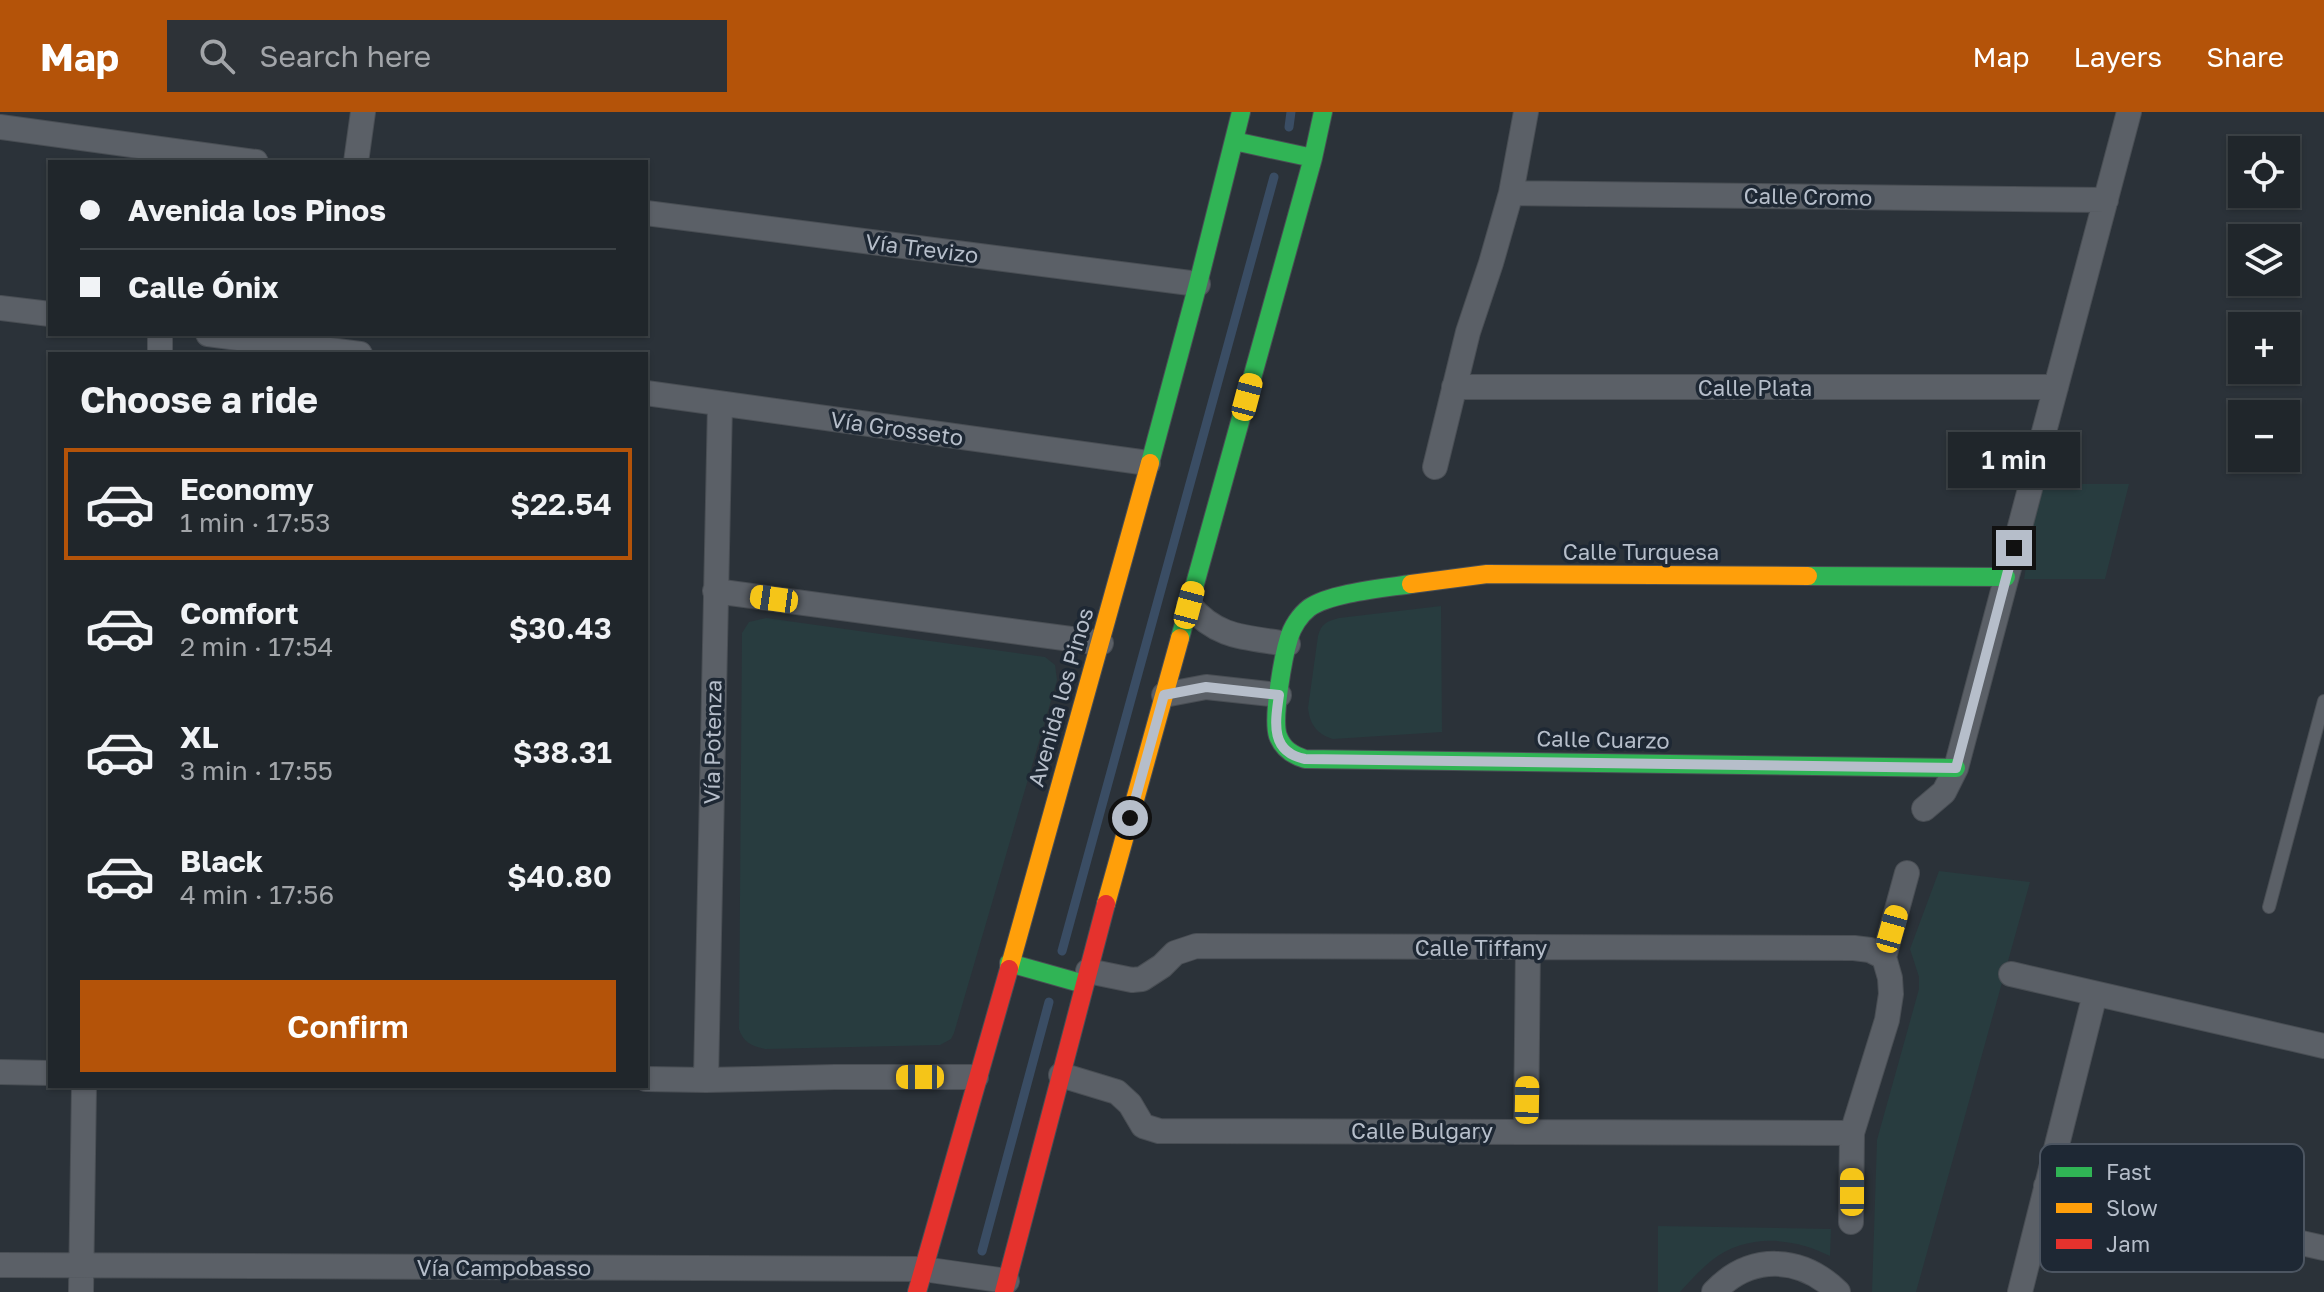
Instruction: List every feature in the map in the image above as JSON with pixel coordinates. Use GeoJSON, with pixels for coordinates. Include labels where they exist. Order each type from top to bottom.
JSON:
{"type":"FeatureCollection","features":[{"type":"Feature","properties":{"kind":"street"},"geometry":{"type":"LineString","coordinates":[[356,160],[363,112]]}},
{"type":"Feature","properties":{"kind":"street","name":"Avenida los Pinos"},"geometry":{"type":"LineString","coordinates":[[920,1280],[1101,643],[1241,112]]}},
{"type":"Feature","properties":{"kind":"street"},"geometry":{"type":"LineString","coordinates":[[1005,1286],[1323,112]]}},
{"type":"Feature","properties":{"kind":"street"},"geometry":{"type":"LineString","coordinates":[[1435,467],[1468,332],[1511,193],[1526,112]]}},
{"type":"Feature","properties":{"kind":"street"},"geometry":{"type":"LineString","coordinates":[[1924,809],[1944,792],[1956,768],[2129,112]]}},
{"type":"Feature","properties":{"kind":"street"},"geometry":{"type":"LineString","coordinates":[[0,127],[241,160]]}},
{"type":"Feature","properties":{"kind":"street"},"geometry":{"type":"LineString","coordinates":[[1234,141],[1313,158]]}},
{"type":"Feature","properties":{"kind":"street","name":"Calle Cromo"},"geometry":{"type":"LineString","coordinates":[[1511,193],[2106,200]]}},
{"type":"Feature","properties":{"kind":"street","name":"Vía Trevizo"},"geometry":{"type":"LineString","coordinates":[[648,213],[1198,284]]}},
{"type":"Feature","properties":{"kind":"street"},"geometry":{"type":"LineString","coordinates":[[0,308],[48,314]]}},
{"type":"Feature","properties":{"kind":"street"},"geometry":{"type":"LineString","coordinates":[[227,336],[343,348]]}},
{"type":"Feature","properties":{"kind":"street","name":"Calle Plata"},"geometry":{"type":"LineString","coordinates":[[1454,387],[2056,387]]}},
{"type":"Feature","properties":{"kind":"street","name":"Vía Grosseto"},"geometry":{"type":"LineString","coordinates":[[648,393],[1148,463]]}},
{"type":"Feature","properties":{"kind":"street","name":"Vía Potenza"},"geometry":{"type":"LineString","coordinates":[[706,1080],[720,404]]}},
{"type":"Feature","properties":{"kind":"street","name":"Calle Turquesa"},"geometry":{"type":"LineString","coordinates":[[1290,638],[1305,611],[1317,603],[1347,595],[1469,575],[2006,577]]}},
{"type":"Feature","properties":{"kind":"street"},"geometry":{"type":"LineString","coordinates":[[715,591],[1101,643]]}},
{"type":"Feature","properties":{"kind":"street"},"geometry":{"type":"LineString","coordinates":[[1164,695],[1206,687],[1277,707],[1290,638],[1225,633],[1200,618],[1189,605]]}},
{"type":"Feature","properties":{"kind":"street","name":"Calle Cuarzo"},"geometry":{"type":"LineString","coordinates":[[1277,707],[1280,743],[1292,755],[1305,759],[1956,768]]}},
{"type":"Feature","properties":{"kind":"street"},"geometry":{"type":"LineString","coordinates":[[1851,1222],[1852,1133],[1887,1020],[1891,994],[1884,957],[1907,873]]}},
{"type":"Feature","properties":{"kind":"street","name":"Calle Tiffany"},"geometry":{"type":"LineString","coordinates":[[1086,978],[1142,979],[1175,953],[1196,946],[1854,948],[1870,950],[1884,957]]}},
{"type":"Feature","properties":{"kind":"street"},"geometry":{"type":"LineString","coordinates":[[1526,1130],[1528,947]]}},
{"type":"Feature","properties":{"kind":"street"},"geometry":{"type":"LineString","coordinates":[[1009,963],[1086,978]]}},
{"type":"Feature","properties":{"kind":"street"},"geometry":{"type":"LineString","coordinates":[[2011,974],[2324,1046]]}},
{"type":"Feature","properties":{"kind":"street"},"geometry":{"type":"LineString","coordinates":[[2057,1144],[2095,994]]}},
{"type":"Feature","properties":{"kind":"street"},"geometry":{"type":"LineString","coordinates":[[0,1072],[48,1073]]}},
{"type":"Feature","properties":{"kind":"street","name":"Calle Bulgary"},"geometry":{"type":"LineString","coordinates":[[1061,1075],[1117,1092],[1130,1104],[1143,1126],[1159,1131],[1852,1133]]}},
{"type":"Feature","properties":{"kind":"street"},"geometry":{"type":"LineString","coordinates":[[648,1079],[976,1077]]}},
{"type":"Feature","properties":{"kind":"street"},"geometry":{"type":"LineString","coordinates":[[81,1292],[84,1088]]}},
{"type":"Feature","properties":{"kind":"street"},"geometry":{"type":"LineString","coordinates":[[2020,1292],[2040,1210]]}},
{"type":"Feature","properties":{"kind":"street"},"geometry":{"type":"LineString","coordinates":[[2304,1244],[2324,1248]]}},
{"type":"Feature","properties":{"kind":"street"},"geometry":{"type":"LineString","coordinates":[[1714,1292],[1725,1281],[1748,1268],[1773,1264],[1800,1267],[1824,1278],[1838,1292]]}},
{"type":"Feature","properties":{"kind":"street","name":"Vía Campobasso"},"geometry":{"type":"LineString","coordinates":[[0,1265],[920,1280],[1005,1286]]}},
{"type":"Feature","properties":{"kind":"lane"},"geometry":{"type":"LineString","coordinates":[[2269,907],[2324,701]]}},
{"type":"Feature","properties":{"kind":"green space"},"geometry":{"type":"Polygon","coordinates":[[[2039,484],[2129,484],[2105,579],[2024,579],[2039,484]]]}},
{"type":"Feature","properties":{"kind":"green space"},"geometry":{"type":"Polygon","coordinates":[[[1441,606],[1442,732],[1333,739],[1319,731],[1310,719],[1308,708],[1318,636],[1323,626],[1339,618],[1441,606]]]}},
{"type":"Feature","properties":{"kind":"green space"},"geometry":{"type":"Polygon","coordinates":[[[766,618],[1045,657],[1055,665],[1057,680],[954,1033],[951,1039],[940,1045],[765,1049],[748,1043],[739,1029],[742,633],[749,622],[766,618]]]}},
{"type":"Feature","properties":{"kind":"green space"},"geometry":{"type":"Polygon","coordinates":[[[1939,871],[2030,882],[1916,1292],[1872,1292],[1877,1140],[1919,989],[1919,977],[1910,949],[1939,871]]]}},
{"type":"Feature","properties":{"kind":"green space"},"geometry":{"type":"Polygon","coordinates":[[[1658,1226],[1831,1229],[1830,1256],[1785,1242],[1754,1242],[1725,1252],[1711,1261],[1680,1292],[1658,1292],[1658,1226]]]}},
{"type":"Feature","properties":{"kind":"waterway"},"geometry":{"type":"LineString","coordinates":[[1289,127],[1291,112]]}},
{"type":"Feature","properties":{"kind":"waterway"},"geometry":{"type":"LineString","coordinates":[[1062,951],[1274,177]]}},
{"type":"Feature","properties":{"kind":"waterway"},"geometry":{"type":"LineString","coordinates":[[982,1251],[1049,1002]]}},
{"type":"Feature","properties":{"kind":"traffic: fast"},"geometry":{"type":"LineString","coordinates":[[1150,463],[1241,112]]}},
{"type":"Feature","properties":{"kind":"traffic: fast"},"geometry":{"type":"LineString","coordinates":[[1180,638],[1313,158],[1323,112]]}},
{"type":"Feature","properties":{"kind":"traffic: fast"},"geometry":{"type":"LineString","coordinates":[[1234,141],[1313,158]]}},
{"type":"Feature","properties":{"kind":"traffic: fast"},"geometry":{"type":"LineString","coordinates":[[1808,576],[2006,577]]}},
{"type":"Feature","properties":{"kind":"traffic: fast"},"geometry":{"type":"LineString","coordinates":[[1411,584],[1330,598],[1309,608],[1300,618],[1287,647],[1277,703],[1278,736],[1288,751],[1305,759],[1956,768]]}},
{"type":"Feature","properties":{"kind":"traffic: fast"},"geometry":{"type":"LineString","coordinates":[[1009,963],[1084,984]]}},
{"type":"Feature","properties":{"kind":"traffic: slow"},"geometry":{"type":"LineString","coordinates":[[1009,969],[1150,463]]}},
{"type":"Feature","properties":{"kind":"traffic: slow"},"geometry":{"type":"LineString","coordinates":[[1411,584],[1487,574],[1808,576]]}},
{"type":"Feature","properties":{"kind":"traffic: slow"},"geometry":{"type":"LineString","coordinates":[[1106,904],[1180,638]]}},
{"type":"Feature","properties":{"kind":"traffic: jam"},"geometry":{"type":"LineString","coordinates":[[1004,1292],[1106,904]]}},
{"type":"Feature","properties":{"kind":"traffic: jam"},"geometry":{"type":"LineString","coordinates":[[917,1292],[1009,969]]}},
{"type":"Feature","properties":{"kind":"route"},"geometry":{"type":"LineString","coordinates":[[1130,818],[1164,695],[1196,687],[1279,695],[1275,719],[1280,743],[1292,755],[1305,759],[1956,768],[2014,548]]}}]}
